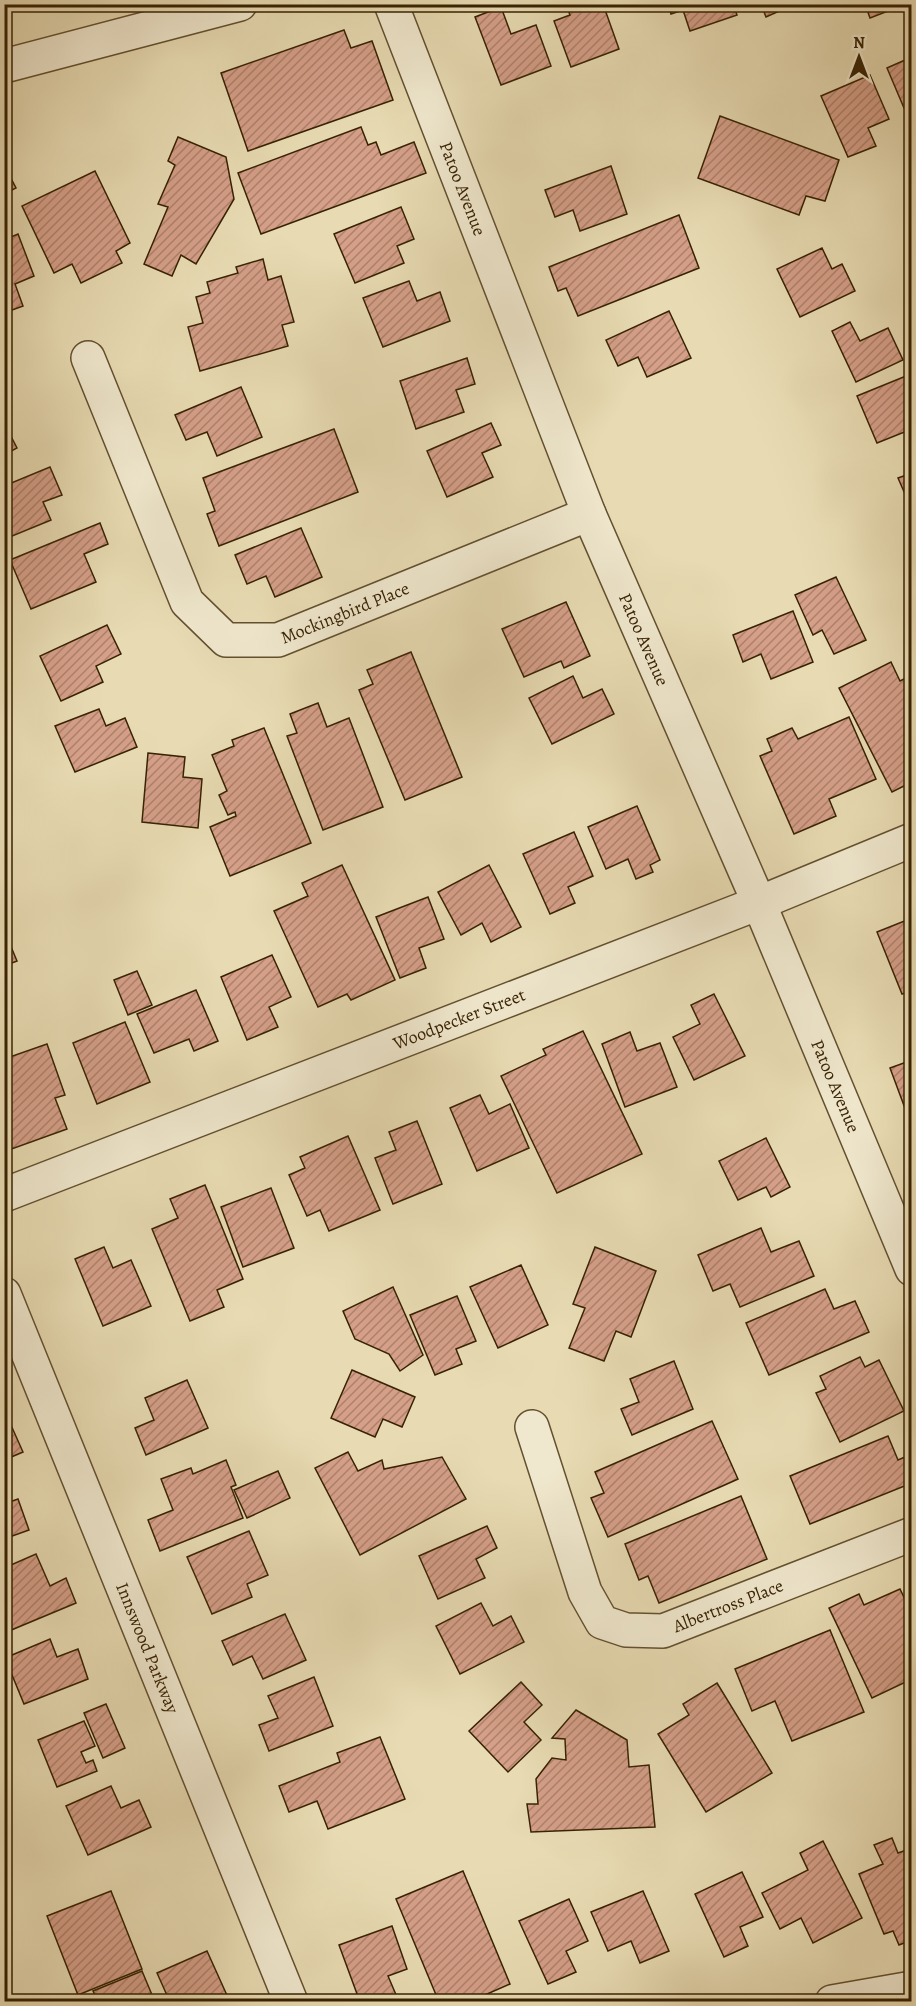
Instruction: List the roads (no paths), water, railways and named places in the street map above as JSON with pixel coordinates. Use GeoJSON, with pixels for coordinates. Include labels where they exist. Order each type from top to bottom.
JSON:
{"type":"FeatureCollection","features":[{"type":"Feature","properties":{"kind":"street"},"geometry":{"type":"LineString","coordinates":[[4,66],[240,4]]}},
{"type":"Feature","properties":{"kind":"street","name":"Patoo Avenue"},"geometry":{"type":"LineString","coordinates":[[391,4],[589,514],[759,903],[912,1269]]}},
{"type":"Feature","properties":{"kind":"street","name":"Mockingbird Place"},"geometry":{"type":"LineString","coordinates":[[88,357],[187,602],[226,640],[278,640],[589,514]]}},
{"type":"Feature","properties":{"kind":"street","name":"Woodpecker Street"},"geometry":{"type":"LineString","coordinates":[[4,1195],[759,903],[912,840]]}},
{"type":"Feature","properties":{"kind":"street","name":"Innswood Parkway"},"geometry":{"type":"LineString","coordinates":[[4,1294],[291,2001]]}},
{"type":"Feature","properties":{"kind":"street","name":"Albertross Place"},"geometry":{"type":"LineString","coordinates":[[532,1427],[585,1592],[602,1622],[626,1630],[663,1631],[912,1534]]}},
{"type":"Feature","properties":{"kind":"street"},"geometry":{"type":"LineString","coordinates":[[832,2001],[912,1988]]}}]}
